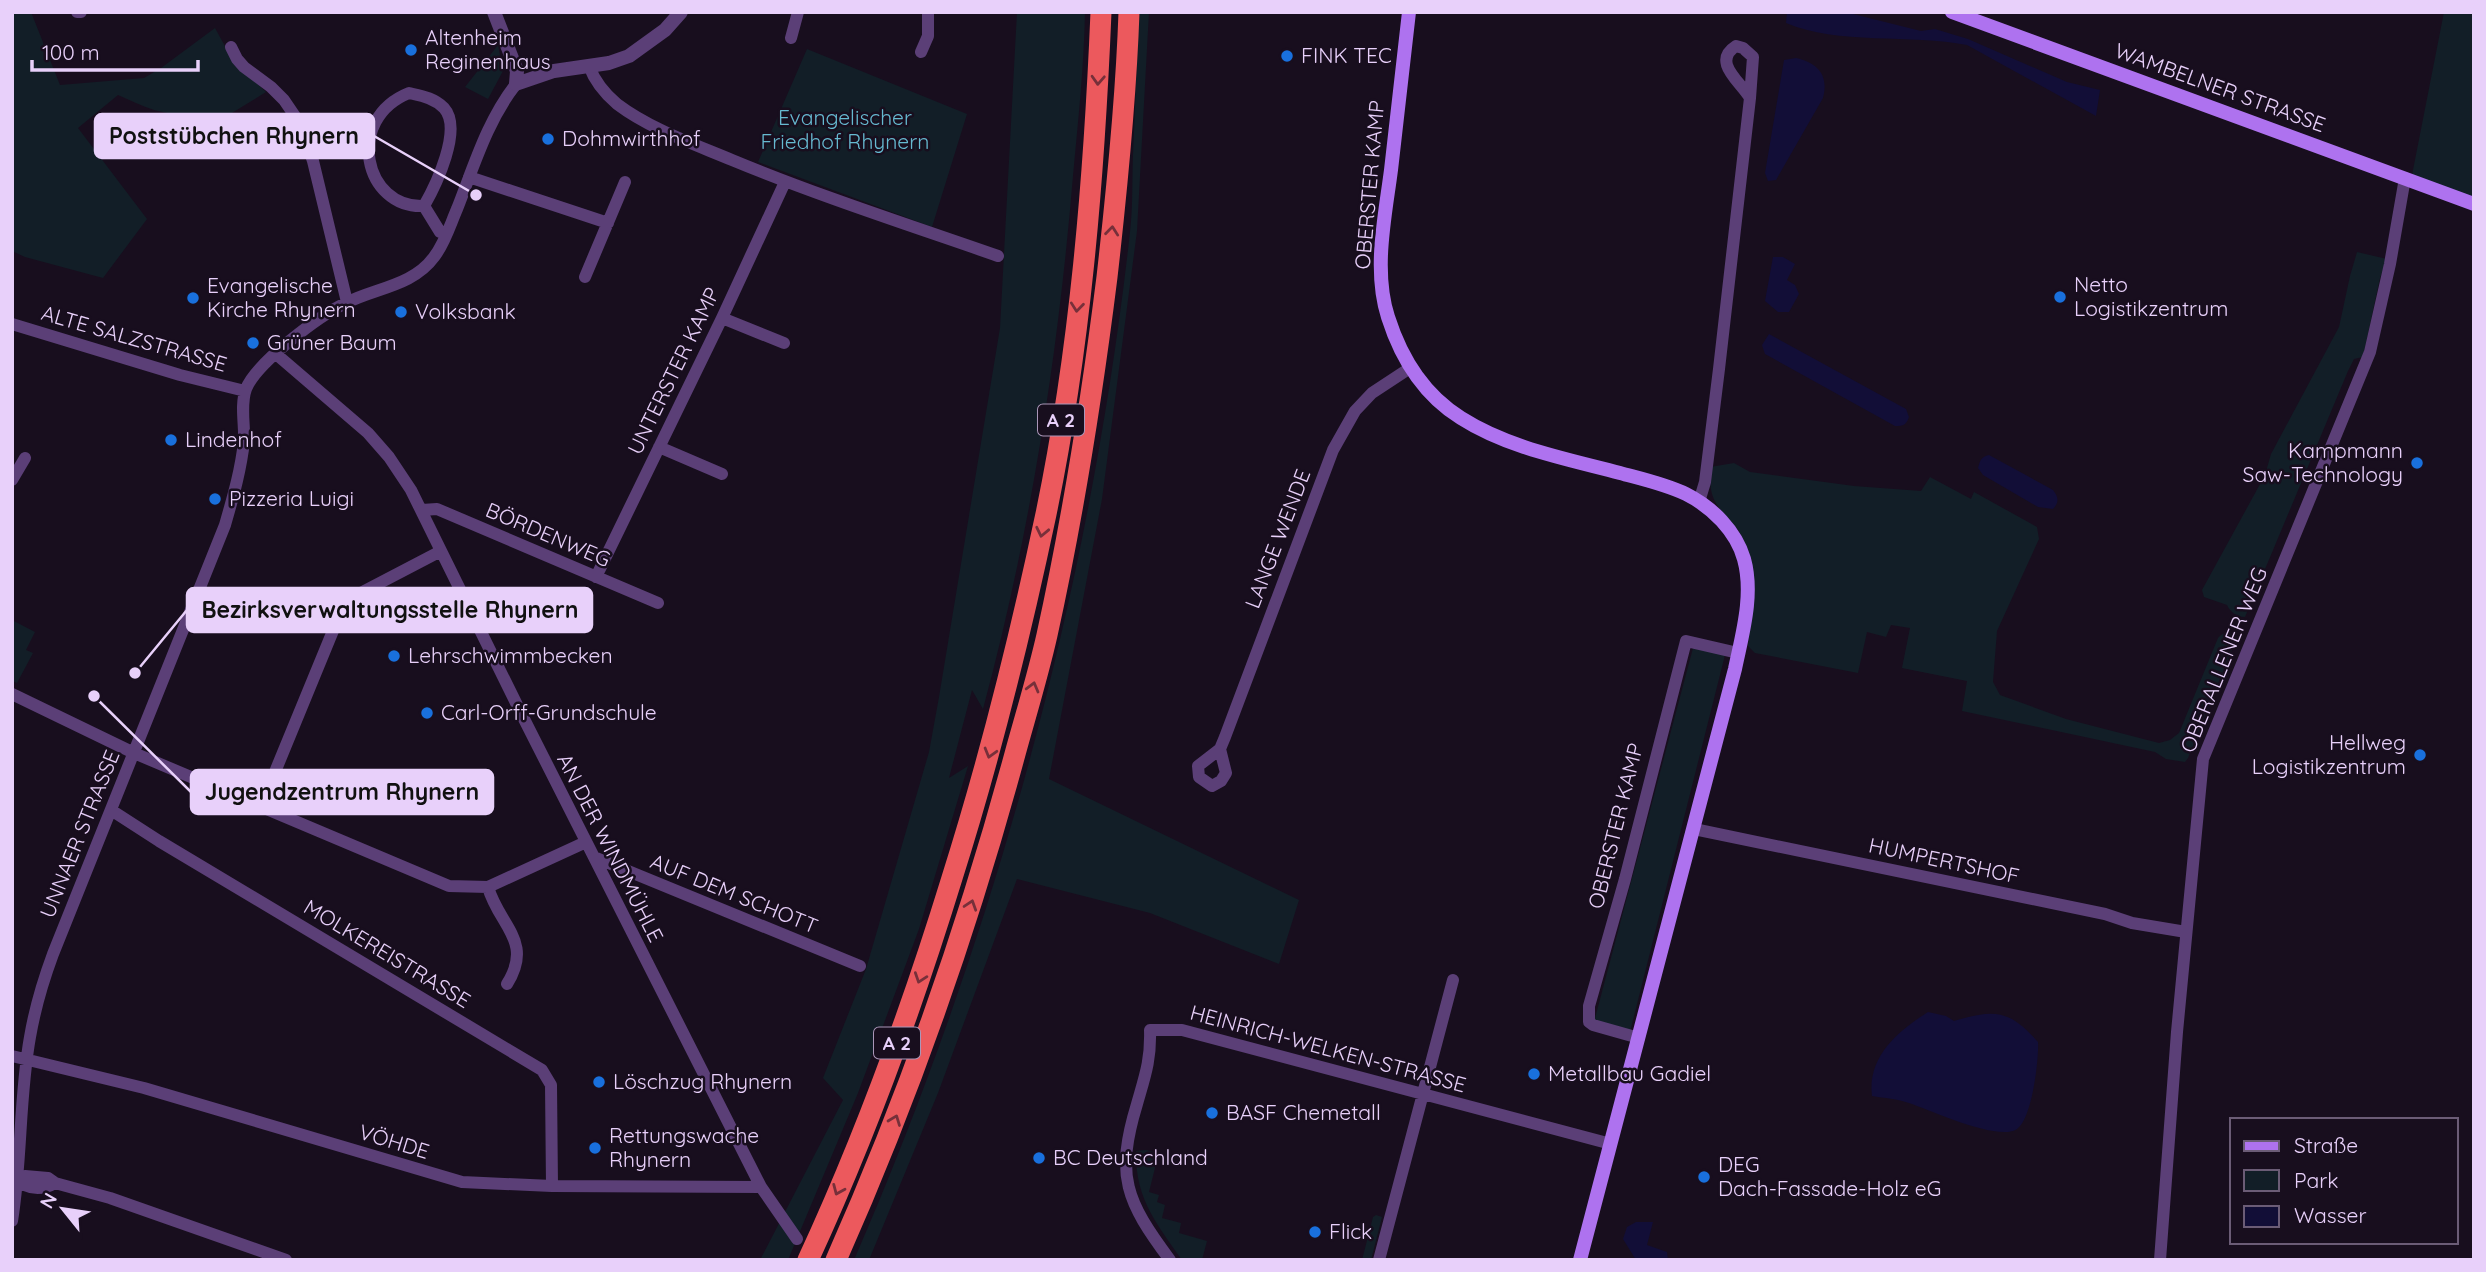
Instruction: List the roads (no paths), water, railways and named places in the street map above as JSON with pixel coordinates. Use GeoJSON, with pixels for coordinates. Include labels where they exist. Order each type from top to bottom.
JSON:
{"type":"FeatureCollection","features":[{"type":"Feature","properties":{"kind":"highway","name":"A 2"},"geometry":{"type":"LineString","coordinates":[[807,1260],[848,1167],[896,1046],[934,937],[971,820],[1010,675],[1046,512],[1071,361],[1097,113],[1101,12]]}},
{"type":"Feature","properties":{"kind":"highway","name":"A 2"},"geometry":{"type":"LineString","coordinates":[[835,1260],[875,1171],[956,953],[990,845],[1047,636],[1097,358],[1113,225],[1129,12]]}},
{"type":"Feature","properties":{"kind":"main road","name":"OBERSTER KAMP"},"geometry":{"type":"LineString","coordinates":[[1409,12],[1382,243],[1382,283],[1387,314],[1410,368],[1445,407],[1478,428],[1520,445],[1684,493],[1699,502],[1731,531],[1744,561],[1747,598],[1738,653],[1580,1260]]}},
{"type":"Feature","properties":{"kind":"main road","name":"WAMBELNER STRASSE"},"geometry":{"type":"LineString","coordinates":[[1952,12],[2474,204]]}},
{"type":"Feature","properties":{"kind":"street"},"geometry":{"type":"LineString","coordinates":[[245,391],[256,373],[301,332],[347,302],[398,284],[417,273],[435,257],[494,116],[516,85],[517,71],[494,12]]}},
{"type":"Feature","properties":{"kind":"street"},"geometry":{"type":"LineString","coordinates":[[516,85],[554,71],[609,62],[636,51],[665,30],[681,12]]}},
{"type":"Feature","properties":{"kind":"street"},"geometry":{"type":"LineString","coordinates":[[791,38],[798,12]]}},
{"type":"Feature","properties":{"kind":"street"},"geometry":{"type":"LineString","coordinates":[[921,52],[928,36],[928,12]]}},
{"type":"Feature","properties":{"kind":"street"},"geometry":{"type":"LineString","coordinates":[[231,47],[244,67],[284,100],[301,125],[313,161],[347,302]]}},
{"type":"Feature","properties":{"kind":"street"},"geometry":{"type":"LineString","coordinates":[[589,66],[603,91],[618,104],[648,122],[785,182],[998,256]]}},
{"type":"Feature","properties":{"kind":"street"},"geometry":{"type":"LineString","coordinates":[[409,93],[429,97],[442,107],[446,111],[451,134],[434,189],[424,206],[408,204],[391,196],[375,176],[366,148],[374,123],[382,111],[394,99],[409,93]]}},
{"type":"Feature","properties":{"kind":"street"},"geometry":{"type":"LineString","coordinates":[[1699,502],[1705,482],[1750,99]]}},
{"type":"Feature","properties":{"kind":"street"},"geometry":{"type":"LineString","coordinates":[[469,177],[608,223]]}},
{"type":"Feature","properties":{"kind":"street","name":"OBERALLENER WEG"},"geometry":{"type":"LineString","coordinates":[[2160,1260],[2203,758],[2370,352],[2390,264],[2405,178]]}},
{"type":"Feature","properties":{"kind":"street"},"geometry":{"type":"LineString","coordinates":[[585,277],[625,182]]}},
{"type":"Feature","properties":{"kind":"street","name":"UNTERSTER KAMP"},"geometry":{"type":"LineString","coordinates":[[596,576],[785,182]]}},
{"type":"Feature","properties":{"kind":"street"},"geometry":{"type":"LineString","coordinates":[[424,206],[440,232],[446,235]]}},
{"type":"Feature","properties":{"kind":"street"},"geometry":{"type":"LineString","coordinates":[[722,318],[785,343]]}},
{"type":"Feature","properties":{"kind":"street","name":"ALTE SALZSTRASSE"},"geometry":{"type":"LineString","coordinates":[[12,324],[180,375],[245,391]]}},
{"type":"Feature","properties":{"kind":"street","name":"AN DER WINDMÜHLE"},"geometry":{"type":"LineString","coordinates":[[276,355],[368,433],[397,468],[422,510],[761,1187],[797,1239]]}},
{"type":"Feature","properties":{"kind":"street","name":"LANGE WENDE"},"geometry":{"type":"LineString","coordinates":[[1220,749],[1332,450],[1363,402],[1410,368]]}},
{"type":"Feature","properties":{"kind":"street","name":"UNNAER STRASSE"},"geometry":{"type":"LineString","coordinates":[[12,1221],[18,1180],[27,1059],[43,982],[225,524],[238,477],[244,441],[245,391]]}},
{"type":"Feature","properties":{"kind":"street"},"geometry":{"type":"LineString","coordinates":[[659,447],[722,474]]}},
{"type":"Feature","properties":{"kind":"street"},"geometry":{"type":"LineString","coordinates":[[12,480],[25,458]]}},
{"type":"Feature","properties":{"kind":"street","name":"BÖRDENWEG"},"geometry":{"type":"LineString","coordinates":[[422,510],[437,509],[658,603]]}},
{"type":"Feature","properties":{"kind":"street"},"geometry":{"type":"LineString","coordinates":[[261,806],[340,609],[349,599],[441,551]]}},
{"type":"Feature","properties":{"kind":"street","name":"OBERSTER KAMP"},"geometry":{"type":"LineString","coordinates":[[1639,1038],[1593,1025],[1589,1022],[1589,1006],[1625,879],[1686,640],[1738,653]]}},
{"type":"Feature","properties":{"kind":"street"},"geometry":{"type":"LineString","coordinates":[[12,694],[134,753],[449,886],[488,887],[586,842]]}},
{"type":"Feature","properties":{"kind":"street","name":"MOLKEREISTRASSE"},"geometry":{"type":"LineString","coordinates":[[111,810],[542,1070],[551,1085],[552,1186]]}},
{"type":"Feature","properties":{"kind":"street","name":"HUMPERTSHOF"},"geometry":{"type":"LineString","coordinates":[[1693,829],[2105,914],[2132,923],[2186,932]]}},
{"type":"Feature","properties":{"kind":"street","name":"AUF DEM SCHOTT"},"geometry":{"type":"LineString","coordinates":[[594,857],[860,966]]}},
{"type":"Feature","properties":{"kind":"street"},"geometry":{"type":"LineString","coordinates":[[488,887],[514,937],[518,952],[516,970],[507,984]]}},
{"type":"Feature","properties":{"kind":"street"},"geometry":{"type":"LineString","coordinates":[[1379,1260],[1453,980]]}},
{"type":"Feature","properties":{"kind":"street","name":"HEINRICH-WELKEN-STRASSE"},"geometry":{"type":"LineString","coordinates":[[1170,1260],[1141,1219],[1129,1194],[1125,1168],[1128,1135],[1151,1056],[1150,1030],[1182,1030],[1611,1144]]}},
{"type":"Feature","properties":{"kind":"street","name":"VÖHDE"},"geometry":{"type":"LineString","coordinates":[[12,1056],[144,1087],[444,1178],[488,1185],[761,1187]]}},
{"type":"Feature","properties":{"kind":"street"},"geometry":{"type":"LineString","coordinates":[[18,1180],[24,1186],[46,1189],[55,1183],[110,1198],[286,1260]]}},
{"type":"Feature","properties":{"kind":"water"},"geometry":{"type":"Polygon","coordinates":[[[1787,12],[1845,12],[1921,31],[1935,29],[1968,39],[2067,82],[2100,90],[2096,116],[1967,45],[1851,37],[1806,30],[1786,23],[1787,12]]]}},
{"type":"Feature","properties":{"kind":"water"},"geometry":{"type":"Polygon","coordinates":[[[1796,58],[1810,63],[1820,71],[1824,83],[1823,98],[1776,180],[1768,181],[1765,173],[1784,60],[1796,58]]]}},
{"type":"Feature","properties":{"kind":"water"},"geometry":{"type":"Polygon","coordinates":[[[1773,257],[1783,257],[1795,264],[1787,280],[1795,285],[1799,294],[1789,312],[1778,312],[1765,301],[1773,257]]]}},
{"type":"Feature","properties":{"kind":"water"},"geometry":{"type":"Polygon","coordinates":[[[1769,334],[1906,409],[1909,417],[1907,422],[1895,426],[1765,354],[1762,345],[1769,334]]]}},
{"type":"Feature","properties":{"kind":"water"},"geometry":{"type":"Polygon","coordinates":[[[1989,455],[2053,490],[2058,500],[2053,509],[2038,507],[1983,475],[1978,468],[1980,461],[1989,455]]]}},
{"type":"Feature","properties":{"kind":"water"},"geometry":{"type":"Polygon","coordinates":[[[1928,1012],[1946,1016],[1954,1021],[1980,1015],[2000,1015],[2018,1023],[2038,1042],[2036,1075],[2030,1102],[2027,1114],[2017,1129],[2008,1132],[1980,1128],[1905,1102],[1872,1096],[1874,1069],[1887,1046],[1928,1012]]]}},
{"type":"Feature","properties":{"kind":"water"},"geometry":{"type":"Polygon","coordinates":[[[1636,1222],[1653,1222],[1647,1245],[1667,1252],[1668,1260],[1636,1260],[1623,1239],[1627,1227],[1636,1222]]]}},
{"type":"Feature","properties":{"kind":"place","name":"Altenheim Reginenhaus"},"geometry":{"type":"Point","coordinates":[411,50]}},
{"type":"Feature","properties":{"kind":"place","name":"FINK TEC"},"geometry":{"type":"Point","coordinates":[1287,56]}},
{"type":"Feature","properties":{"kind":"place","name":"Dohmwirthhof"},"geometry":{"type":"Point","coordinates":[548,139]}},
{"type":"Feature","properties":{"kind":"place","name":"Poststübchen Rhynern"},"geometry":{"type":"Point","coordinates":[476,195]}},
{"type":"Feature","properties":{"kind":"place","name":"Netto Logistikzentrum"},"geometry":{"type":"Point","coordinates":[2060,297]}},
{"type":"Feature","properties":{"kind":"place","name":"Evangelische Kirche Rhynern"},"geometry":{"type":"Point","coordinates":[193,298]}},
{"type":"Feature","properties":{"kind":"place","name":"Volksbank"},"geometry":{"type":"Point","coordinates":[401,312]}},
{"type":"Feature","properties":{"kind":"place","name":"Grüner Baum"},"geometry":{"type":"Point","coordinates":[253,343]}},
{"type":"Feature","properties":{"kind":"place","name":"Lindenhof"},"geometry":{"type":"Point","coordinates":[171,440]}},
{"type":"Feature","properties":{"kind":"place","name":"Kampmann Saw-Technology"},"geometry":{"type":"Point","coordinates":[2417,463]}},
{"type":"Feature","properties":{"kind":"place","name":"Pizzeria Luigi"},"geometry":{"type":"Point","coordinates":[215,499]}},
{"type":"Feature","properties":{"kind":"place","name":"Lehrschwimmbecken"},"geometry":{"type":"Point","coordinates":[394,656]}},
{"type":"Feature","properties":{"kind":"place","name":"Bezirksverwaltungsstelle Rhynern"},"geometry":{"type":"Point","coordinates":[135,673]}},
{"type":"Feature","properties":{"kind":"place","name":"Jugendzentrum Rhynern"},"geometry":{"type":"Point","coordinates":[94,696]}},
{"type":"Feature","properties":{"kind":"place","name":"Carl-Orff-Grundschule"},"geometry":{"type":"Point","coordinates":[427,713]}},
{"type":"Feature","properties":{"kind":"place","name":"Hellweg Logistikzentrum"},"geometry":{"type":"Point","coordinates":[2420,755]}},
{"type":"Feature","properties":{"kind":"place","name":"Metallbau Gadiel"},"geometry":{"type":"Point","coordinates":[1534,1074]}},
{"type":"Feature","properties":{"kind":"place","name":"Löschzug Rhynern"},"geometry":{"type":"Point","coordinates":[599,1082]}},
{"type":"Feature","properties":{"kind":"place","name":"BASF Chemetall"},"geometry":{"type":"Point","coordinates":[1212,1113]}},
{"type":"Feature","properties":{"kind":"place","name":"Rettungswache Rhynern"},"geometry":{"type":"Point","coordinates":[595,1148]}},
{"type":"Feature","properties":{"kind":"place","name":"BC Deutschland"},"geometry":{"type":"Point","coordinates":[1039,1158]}},
{"type":"Feature","properties":{"kind":"place","name":"DEG Dach-Fassade-Holz eG"},"geometry":{"type":"Point","coordinates":[1704,1177]}},
{"type":"Feature","properties":{"kind":"place","name":"Flick"},"geometry":{"type":"Point","coordinates":[1315,1232]}},
{"type":"Feature","properties":{"kind":"park label","name":"Evangelischer Friedhof Rhynern"},"geometry":{"type":"Point","coordinates":[845,130]}}]}
